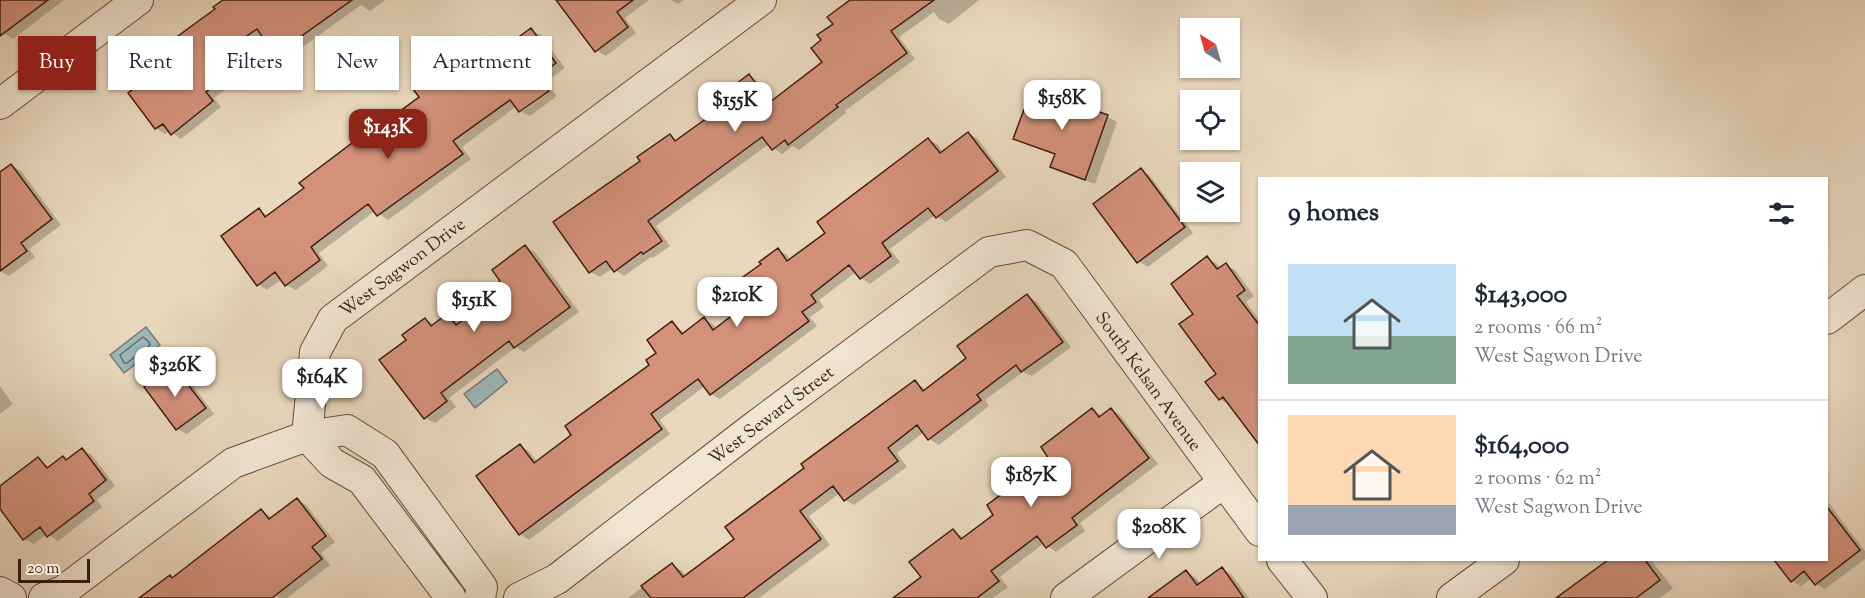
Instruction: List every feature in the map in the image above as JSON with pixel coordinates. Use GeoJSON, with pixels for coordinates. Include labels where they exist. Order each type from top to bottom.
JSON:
{"type":"FeatureCollection","features":[{"type":"Feature","properties":{"kind":"street"},"geometry":{"type":"LineString","coordinates":[[0,104],[138,0]]}},
{"type":"Feature","properties":{"kind":"street","name":"West Sagwon Drive"},"geometry":{"type":"LineString","coordinates":[[307,436],[315,352],[333,319],[761,0]]}},
{"type":"Feature","properties":{"kind":"street","name":"South Kelsan Avenue"},"geometry":{"type":"LineString","coordinates":[[1028,244],[1064,264],[1258,528]]}},
{"type":"Feature","properties":{"kind":"street","name":"West Seward Street"},"geometry":{"type":"LineString","coordinates":[[519,598],[557,579],[750,430],[989,252],[1028,244]]}},
{"type":"Feature","properties":{"kind":"street"},"geometry":{"type":"LineString","coordinates":[[1828,318],[1865,290]]}},
{"type":"Feature","properties":{"kind":"street"},"geometry":{"type":"LineString","coordinates":[[44,598],[63,591],[233,464],[307,436],[348,430],[385,454],[482,587],[480,598]]}},
{"type":"Feature","properties":{"kind":"street"},"geometry":{"type":"LineString","coordinates":[[307,436],[332,463],[362,480],[451,598]]}},
{"type":"Feature","properties":{"kind":"street"},"geometry":{"type":"LineString","coordinates":[[1066,598],[1223,483]]}},
{"type":"Feature","properties":{"kind":"street"},"geometry":{"type":"LineString","coordinates":[[1283,561],[1312,598]]}},
{"type":"Feature","properties":{"kind":"street"},"geometry":{"type":"LineString","coordinates":[[1452,598],[1503,561]]}},
{"type":"Feature","properties":{"kind":"street"},"geometry":{"type":"LineString","coordinates":[[0,592],[11,598]]}},
{"type":"Feature","properties":{"kind":"water"},"geometry":{"type":"Polygon","coordinates":[[[146,327],[160,345],[124,373],[110,355],[146,327]]]}},
{"type":"Feature","properties":{"kind":"water"},"geometry":{"type":"Polygon","coordinates":[[[497,369],[507,382],[475,408],[464,394],[497,369]]]}},
{"type":"Feature","properties":{"kind":"building"},"geometry":{"type":"Polygon","coordinates":[[[0,0],[48,0],[0,36],[0,0]]]}},
{"type":"Feature","properties":{"kind":"building"},"geometry":{"type":"Polygon","coordinates":[[[223,0],[352,0],[302,36],[262,36],[257,29],[247,36],[205,36],[205,90],[209,90],[206,92],[213,101],[171,135],[163,124],[155,129],[128,93],[132,90],[193,90],[193,36],[178,36],[215,9],[213,7],[223,0]]]}},
{"type":"Feature","properties":{"kind":"building"},"geometry":{"type":"Polygon","coordinates":[[[556,0],[633,0],[617,12],[628,27],[595,52],[556,0]]]}},
{"type":"Feature","properties":{"kind":"building"},"geometry":{"type":"Polygon","coordinates":[[[850,0],[934,0],[891,31],[907,53],[836,105],[838,107],[788,145],[785,140],[772,150],[762,137],[648,221],[662,241],[643,254],[641,252],[614,272],[606,261],[589,273],[553,222],[640,161],[637,157],[670,134],[675,141],[725,105],[719,97],[749,74],[770,102],[822,62],[811,48],[821,40],[817,35],[833,24],[827,17],[850,0]]]}},
{"type":"Feature","properties":{"kind":"building"},"geometry":{"type":"Polygon","coordinates":[[[531,28],[537,36],[520,36],[531,28]]]}},
{"type":"Feature","properties":{"kind":"building"},"geometry":{"type":"Polygon","coordinates":[[[1032,88],[1108,115],[1085,180],[1050,167],[1055,154],[1013,139],[1032,88]]]}},
{"type":"Feature","properties":{"kind":"building"},"geometry":{"type":"Polygon","coordinates":[[[414,90],[549,91],[519,112],[510,100],[453,141],[463,154],[377,216],[368,204],[311,247],[320,260],[285,286],[275,272],[257,286],[221,236],[259,208],[265,217],[304,188],[299,183],[364,134],[366,136],[419,97],[414,90]]]}},
{"type":"Feature","properties":{"kind":"building"},"geometry":{"type":"Polygon","coordinates":[[[968,132],[998,171],[936,218],[928,208],[882,243],[891,256],[860,279],[849,265],[811,295],[816,302],[802,312],[809,321],[710,395],[698,379],[651,414],[662,429],[519,535],[476,476],[520,444],[534,463],[571,435],[565,426],[649,365],[646,360],[656,353],[647,340],[672,321],[682,334],[704,317],[713,330],[747,304],[732,285],[761,264],[759,262],[778,248],[787,261],[825,233],[817,222],[928,138],[940,153],[968,132]]]}},
{"type":"Feature","properties":{"kind":"building"},"geometry":{"type":"Polygon","coordinates":[[[11,164],[52,219],[21,243],[27,251],[0,271],[0,172],[11,164]]]}},
{"type":"Feature","properties":{"kind":"building"},"geometry":{"type":"Polygon","coordinates":[[[1141,168],[1185,227],[1137,263],[1093,204],[1141,168]]]}},
{"type":"Feature","properties":{"kind":"building"},"geometry":{"type":"Polygon","coordinates":[[[525,245],[570,307],[514,348],[509,341],[441,393],[447,401],[424,419],[379,360],[406,340],[402,335],[425,318],[431,326],[447,314],[456,325],[497,296],[491,287],[500,281],[492,270],[525,245]]]}},
{"type":"Feature","properties":{"kind":"building"},"geometry":{"type":"Polygon","coordinates":[[[1207,256],[1217,269],[1226,263],[1245,290],[1237,296],[1258,323],[1258,443],[1223,397],[1219,400],[1205,382],[1216,374],[1179,324],[1193,314],[1171,284],[1207,256]]]}},
{"type":"Feature","properties":{"kind":"building"},"geometry":{"type":"Polygon","coordinates":[[[1027,294],[1063,342],[1021,372],[1016,365],[977,395],[981,400],[928,440],[917,425],[888,448],[898,461],[844,501],[833,486],[800,511],[821,539],[743,598],[651,598],[641,586],[672,563],[683,577],[734,539],[725,527],[804,468],[801,464],[915,380],[923,391],[966,358],[957,346],[1027,294]]]}},
{"type":"Feature","properties":{"kind":"building"},"geometry":{"type":"Polygon","coordinates":[[[173,365],[206,408],[176,430],[144,387],[173,365]]]}},
{"type":"Feature","properties":{"kind":"building"},"geometry":{"type":"Polygon","coordinates":[[[1092,408],[1099,417],[1111,408],[1149,458],[1072,518],[1077,525],[1046,548],[1037,536],[991,571],[999,581],[977,598],[893,598],[921,577],[909,562],[953,529],[961,539],[993,515],[987,505],[1049,459],[1041,447],[1092,408]]]}},
{"type":"Feature","properties":{"kind":"building"},"geometry":{"type":"Polygon","coordinates":[[[82,448],[106,480],[89,494],[94,501],[47,537],[40,527],[23,540],[0,509],[0,486],[38,457],[47,468],[63,456],[66,460],[82,448]]]}},
{"type":"Feature","properties":{"kind":"building"},"geometry":{"type":"Polygon","coordinates":[[[297,498],[326,536],[312,547],[322,559],[272,598],[139,598],[170,575],[172,578],[261,509],[269,519],[297,498]]]}},
{"type":"Feature","properties":{"kind":"building"},"geometry":{"type":"Polygon","coordinates":[[[1828,508],[1860,550],[1815,585],[1804,571],[1791,582],[1775,561],[1828,561],[1828,508]]]}},
{"type":"Feature","properties":{"kind":"building"},"geometry":{"type":"Polygon","coordinates":[[[1607,561],[1646,561],[1660,580],[1636,598],[1556,598],[1607,561]]]}},
{"type":"Feature","properties":{"kind":"building"},"geometry":{"type":"Polygon","coordinates":[[[1222,567],[1244,598],[1148,598],[1186,570],[1197,585],[1222,567]]]}}]}
